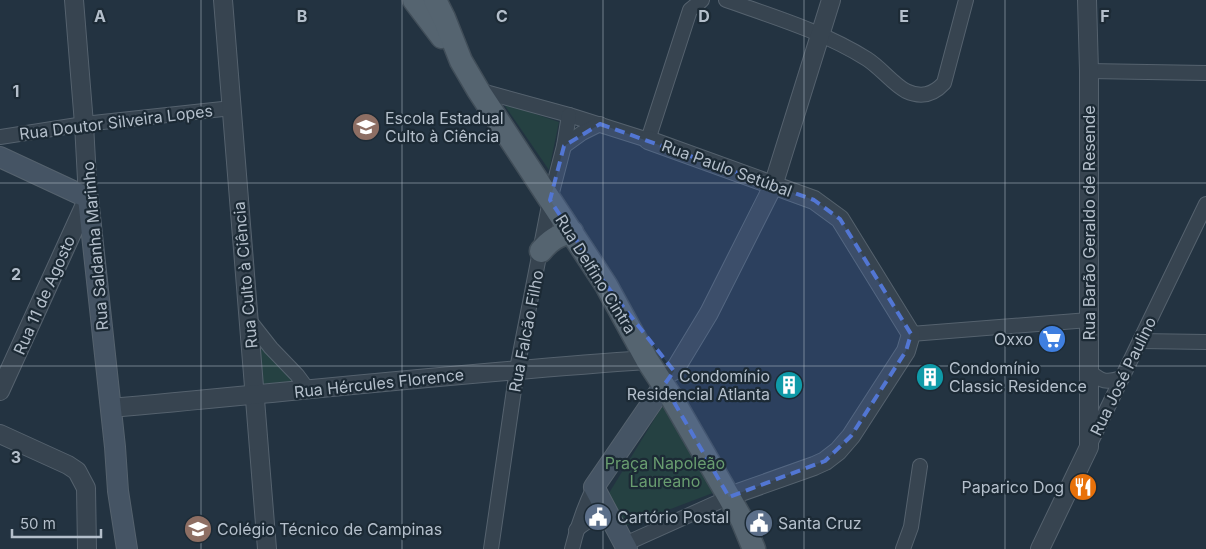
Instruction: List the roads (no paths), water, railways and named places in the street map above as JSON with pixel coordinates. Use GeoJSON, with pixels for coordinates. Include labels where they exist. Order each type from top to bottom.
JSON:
{"type":"FeatureCollection","features":[{"type":"Feature","properties":{"kind":"main road"},"geometry":{"type":"LineString","coordinates":[[414,0],[461,61]]}},
{"type":"Feature","properties":{"kind":"main road","name":"Rua Delfino Cintra"},"geometry":{"type":"LineString","coordinates":[[435,0],[461,61],[478,90],[606,285],[647,360],[669,378],[734,495],[754,549]]}},
{"type":"Feature","properties":{"kind":"main road"},"geometry":{"type":"LineString","coordinates":[[0,157],[88,198]]}},
{"type":"Feature","properties":{"kind":"main road","name":"Rua Saldanha Marinho"},"geometry":{"type":"LineString","coordinates":[[88,198],[118,491],[127,549]]}},
{"type":"Feature","properties":{"kind":"main road"},"geometry":{"type":"LineString","coordinates":[[541,251],[548,242],[557,236],[572,232]]}},
{"type":"Feature","properties":{"kind":"main road"},"geometry":{"type":"LineString","coordinates":[[606,285],[669,378],[594,487],[622,540]]}},
{"type":"Feature","properties":{"kind":"street","name":"Rua Saldanha Marinho"},"geometry":{"type":"LineString","coordinates":[[74,0],[88,198]]}},
{"type":"Feature","properties":{"kind":"street","name":"Rua Culto à Ciência"},"geometry":{"type":"LineString","coordinates":[[223,0],[267,549]]}},
{"type":"Feature","properties":{"kind":"street"},"geometry":{"type":"LineString","coordinates":[[648,140],[690,10],[702,0]]}},
{"type":"Feature","properties":{"kind":"street"},"geometry":{"type":"LineString","coordinates":[[726,0],[820,34],[868,60],[906,91],[926,96],[937,91],[944,84],[966,0]]}},
{"type":"Feature","properties":{"kind":"street"},"geometry":{"type":"LineString","coordinates":[[669,378],[709,313],[773,186],[831,0]]}},
{"type":"Feature","properties":{"kind":"street","name":"Rua Barão Geraldo de Resende"},"geometry":{"type":"LineString","coordinates":[[1087,0],[1089,71],[1089,447]]}},
{"type":"Feature","properties":{"kind":"street"},"geometry":{"type":"LineString","coordinates":[[1089,71],[1206,73]]}},
{"type":"Feature","properties":{"kind":"street","name":"Rua Paulo Setúbal"},"geometry":{"type":"LineString","coordinates":[[478,90],[600,124],[814,200],[840,219],[911,334]]}},
{"type":"Feature","properties":{"kind":"street","name":"Rua Doutor Silveira Lopes"},"geometry":{"type":"LineString","coordinates":[[0,136],[84,124],[232,108]]}},
{"type":"Feature","properties":{"kind":"street","name":"Rua Falcão Filho"},"geometry":{"type":"LineString","coordinates":[[491,549],[517,369],[550,200],[564,146],[569,115]]}},
{"type":"Feature","properties":{"kind":"street"},"geometry":{"type":"LineString","coordinates":[[564,146],[582,133],[600,124]]}},
{"type":"Feature","properties":{"kind":"street","name":"Rua 11 de Agosto"},"geometry":{"type":"LineString","coordinates":[[0,391],[88,198]]}},
{"type":"Feature","properties":{"kind":"street","name":"Rua José Paulino"},"geometry":{"type":"LineString","coordinates":[[1040,549],[1206,204]]}},
{"type":"Feature","properties":{"kind":"street"},"geometry":{"type":"LineString","coordinates":[[249,320],[308,390]]}},
{"type":"Feature","properties":{"kind":"street"},"geometry":{"type":"LineString","coordinates":[[576,530],[585,522],[600,518],[606,520],[622,540],[734,495],[819,464],[838,451],[851,436],[906,351],[911,334],[1089,320]]}},
{"type":"Feature","properties":{"kind":"street"},"geometry":{"type":"LineString","coordinates":[[1140,341],[1206,342]]}},
{"type":"Feature","properties":{"kind":"street","name":"Rua Hércules Florence"},"geometry":{"type":"LineString","coordinates":[[111,408],[517,369],[647,360]]}},
{"type":"Feature","properties":{"kind":"street"},"geometry":{"type":"LineString","coordinates":[[1089,371],[1103,381],[1109,382],[1122,378]]}},
{"type":"Feature","properties":{"kind":"street"},"geometry":{"type":"LineString","coordinates":[[0,434],[68,465],[77,471],[86,488],[87,549]]}},
{"type":"Feature","properties":{"kind":"street"},"geometry":{"type":"LineString","coordinates":[[903,549],[911,528],[920,466]]}},
{"type":"Feature","properties":{"kind":"street"},"geometry":{"type":"LineString","coordinates":[[572,549],[582,512],[594,487]]}},
{"type":"Feature","properties":{"kind":"place","name":"Escola Estadual Culto à Ciência"},"geometry":{"type":"Point","coordinates":[366,127]}},
{"type":"Feature","properties":{"kind":"place","name":"Oxxo"},"geometry":{"type":"Point","coordinates":[1052,339]}},
{"type":"Feature","properties":{"kind":"place","name":"Condomínio Classic Residence"},"geometry":{"type":"Point","coordinates":[930,377]}},
{"type":"Feature","properties":{"kind":"place","name":"Condomínio Residencial Atlanta"},"geometry":{"type":"Point","coordinates":[789,385]}},
{"type":"Feature","properties":{"kind":"place","name":"Paparico Dog"},"geometry":{"type":"Point","coordinates":[1083,487]}},
{"type":"Feature","properties":{"kind":"place","name":"Cartório Postal"},"geometry":{"type":"Point","coordinates":[598,517]}},
{"type":"Feature","properties":{"kind":"place","name":"Santa Cruz"},"geometry":{"type":"Point","coordinates":[759,523]}},
{"type":"Feature","properties":{"kind":"place","name":"Colégio Técnico de Campinas"},"geometry":{"type":"Point","coordinates":[198,529]}},
{"type":"Feature","properties":{"kind":"park label","name":"Praça Napoleão Laureano"},"geometry":{"type":"Point","coordinates":[665,472]}}]}
